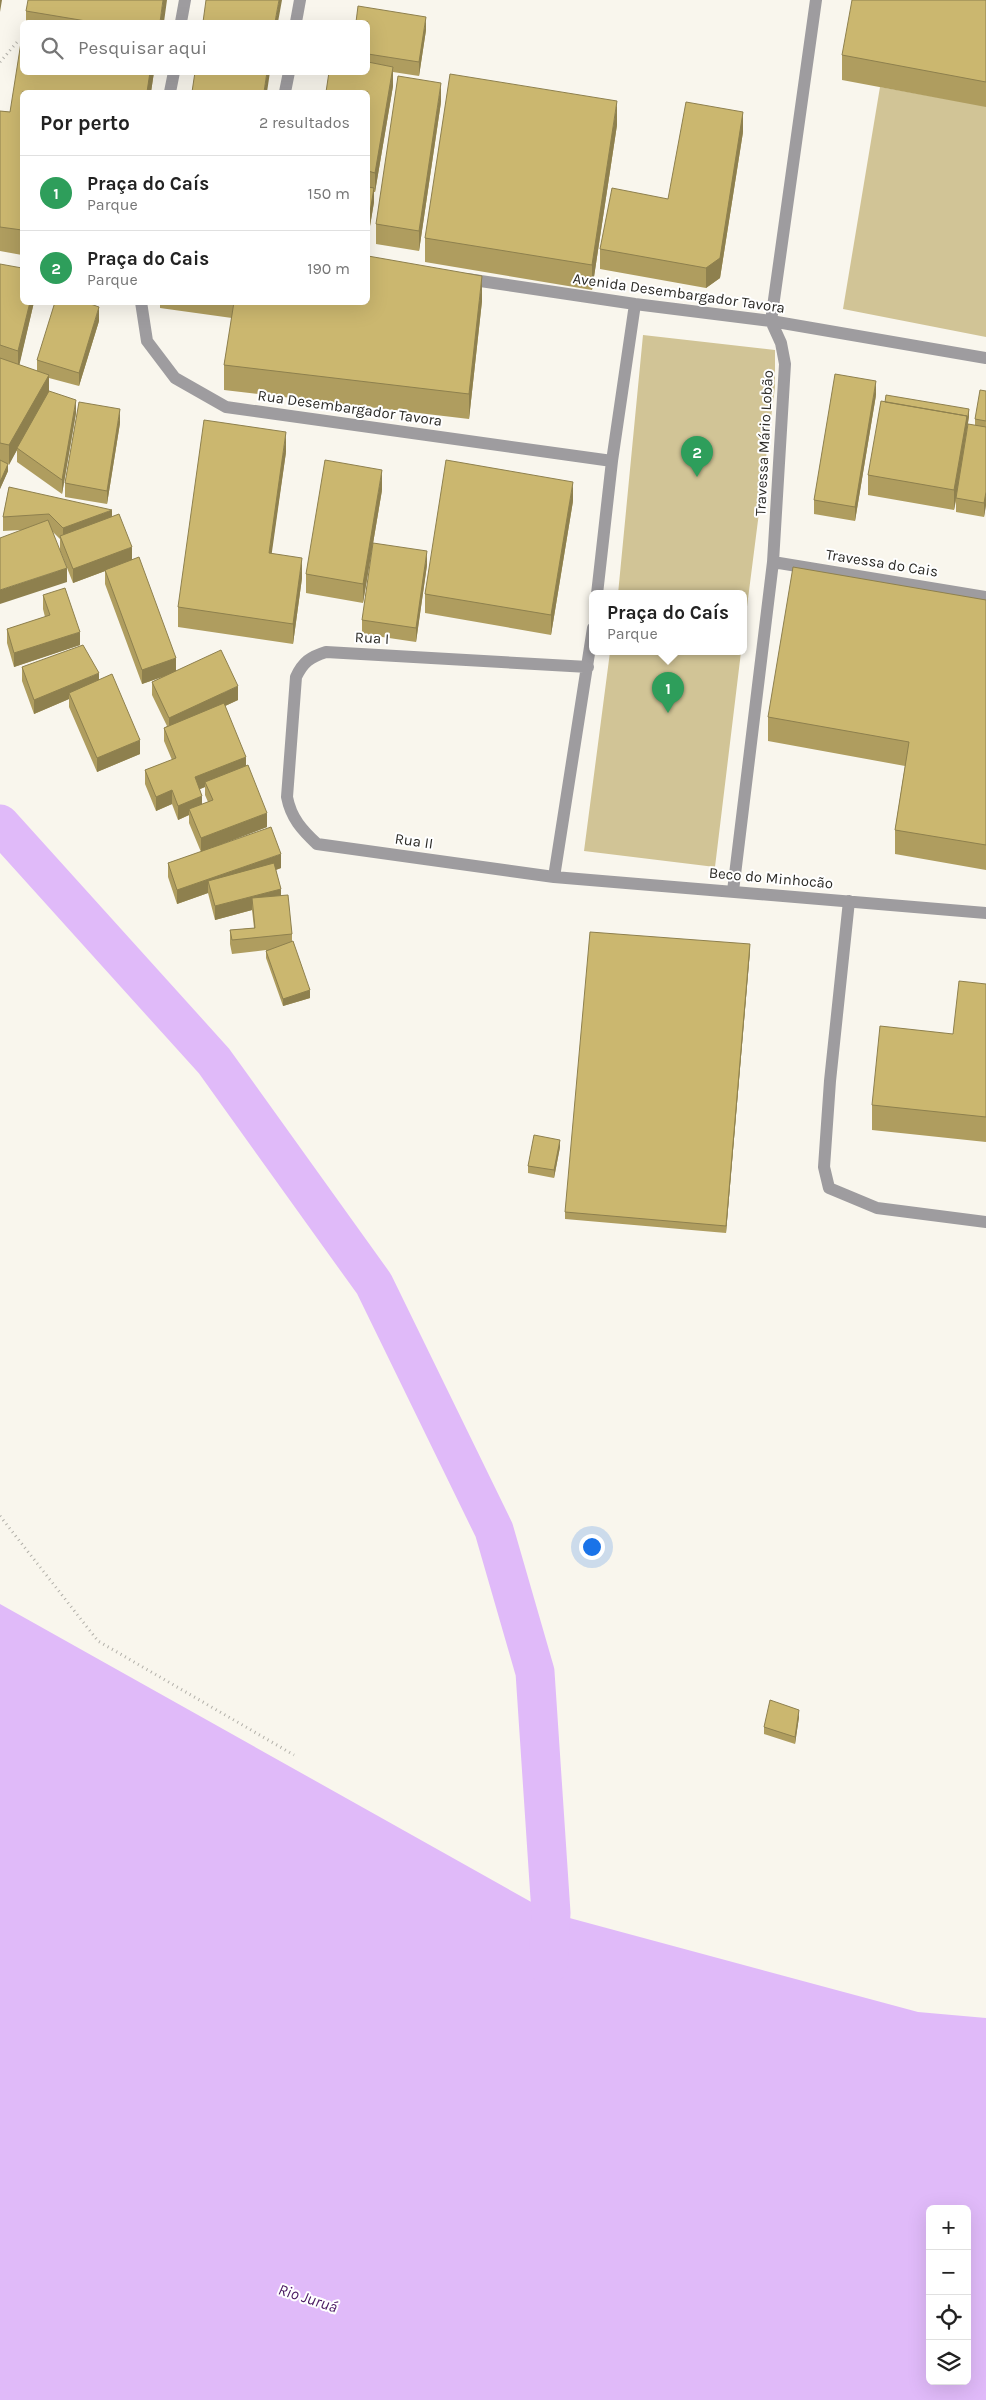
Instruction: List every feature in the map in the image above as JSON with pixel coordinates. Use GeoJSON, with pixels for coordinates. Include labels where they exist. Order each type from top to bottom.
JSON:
{"type":"FeatureCollection","features":[{"type":"Feature","properties":{"kind":"street"},"geometry":{"type":"LineString","coordinates":[[181,20],[185,0]]}},
{"type":"Feature","properties":{"kind":"street"},"geometry":{"type":"LineString","coordinates":[[296,20],[300,0]]}},
{"type":"Feature","properties":{"kind":"street","name":"Travessa Mário Lobão"},"geometry":{"type":"LineString","coordinates":[[733,891],[773,562],[784,364],[780,343],[771,321],[816,0]]}},
{"type":"Feature","properties":{"kind":"street"},"geometry":{"type":"LineString","coordinates":[[170,90],[173,75]]}},
{"type":"Feature","properties":{"kind":"street"},"geometry":{"type":"LineString","coordinates":[[285,90],[288,75]]}},
{"type":"Feature","properties":{"kind":"street","name":"Avenida Desembargador Tavora"},"geometry":{"type":"LineString","coordinates":[[453,276],[635,304],[771,321],[986,358]]}},
{"type":"Feature","properties":{"kind":"street"},"geometry":{"type":"LineString","coordinates":[[597,590],[612,460],[635,304]]}},
{"type":"Feature","properties":{"kind":"street","name":"Rua Desembargador Tavora"},"geometry":{"type":"LineString","coordinates":[[141,305],[147,341],[175,378],[226,408],[612,460]]}},
{"type":"Feature","properties":{"kind":"street","name":"Travessa do Cais"},"geometry":{"type":"LineString","coordinates":[[773,562],[986,597]]}},
{"type":"Feature","properties":{"kind":"street","name":"Rua I"},"geometry":{"type":"LineString","coordinates":[[289,807],[287,798],[296,677],[302,665],[311,657],[326,652],[588,668]]}},
{"type":"Feature","properties":{"kind":"street"},"geometry":{"type":"LineString","coordinates":[[554,876],[590,655]]}},
{"type":"Feature","properties":{"kind":"street","name":"Rua II"},"geometry":{"type":"LineString","coordinates":[[289,807],[299,828],[317,844],[554,876]]}},
{"type":"Feature","properties":{"kind":"street","name":"Beco do Minhocão"},"geometry":{"type":"LineString","coordinates":[[554,876],[986,914]]}},
{"type":"Feature","properties":{"kind":"street"},"geometry":{"type":"LineString","coordinates":[[849,901],[826,1138],[824,1167],[829,1188],[877,1208],[986,1222]]}},
{"type":"Feature","properties":{"kind":"path"},"geometry":{"type":"LineString","coordinates":[[0,62],[18,41],[20,42]]}},
{"type":"Feature","properties":{"kind":"path"},"geometry":{"type":"LineString","coordinates":[[0,1516],[98,1641],[294,1755]]}},
{"type":"Feature","properties":{"kind":"shaded area"},"geometry":{"type":"Polygon","coordinates":[[[880,87],[986,106],[986,337],[843,309],[880,87]]]}},
{"type":"Feature","properties":{"kind":"shaded area"},"geometry":{"type":"Polygon","coordinates":[[[643,335],[775,350],[775,387],[747,607],[747,590],[618,590],[643,335]]]}},
{"type":"Feature","properties":{"kind":"shaded area"},"geometry":{"type":"Polygon","coordinates":[[[610,655],[741,655],[715,867],[584,851],[610,655]]]}},
{"type":"Feature","properties":{"kind":"water","name":"Rio Juruá"},"geometry":{"type":"Polygon","coordinates":[[[0,1604],[551,1913],[918,2012],[986,2018],[986,2400],[0,2400],[0,1604]]]}},
{"type":"Feature","properties":{"kind":"building"},"geometry":{"type":"Polygon","coordinates":[[[28,0],[163,0],[160,20],[80,20],[26,11],[28,0]]]}},
{"type":"Feature","properties":{"kind":"building"},"geometry":{"type":"Polygon","coordinates":[[[206,0],[279,0],[275,20],[203,20],[206,0]]]}},
{"type":"Feature","properties":{"kind":"building"},"geometry":{"type":"Polygon","coordinates":[[[852,0],[986,0],[986,82],[842,55],[852,0]]]}},
{"type":"Feature","properties":{"kind":"building"},"geometry":{"type":"Polygon","coordinates":[[[358,6],[426,17],[419,62],[370,54],[370,20],[356,20],[358,6]]]}},
{"type":"Feature","properties":{"kind":"building"},"geometry":{"type":"Polygon","coordinates":[[[20,49],[20,75],[150,75],[147,90],[20,90],[20,230],[0,227],[0,111],[10,112],[20,49]]]}},
{"type":"Feature","properties":{"kind":"building"},"geometry":{"type":"Polygon","coordinates":[[[370,62],[393,67],[375,173],[370,172],[370,90],[326,90],[329,75],[370,75],[370,62]]]}},
{"type":"Feature","properties":{"kind":"building"},"geometry":{"type":"Polygon","coordinates":[[[450,74],[617,101],[592,265],[425,238],[450,74]]]}},
{"type":"Feature","properties":{"kind":"building"},"geometry":{"type":"Polygon","coordinates":[[[195,75],[267,75],[264,90],[192,90],[195,75]]]}},
{"type":"Feature","properties":{"kind":"building"},"geometry":{"type":"Polygon","coordinates":[[[398,76],[441,83],[419,231],[376,224],[398,76]]]}},
{"type":"Feature","properties":{"kind":"building"},"geometry":{"type":"Polygon","coordinates":[[[686,102],[743,112],[720,258],[706,268],[600,249],[612,188],[668,199],[686,102]]]}},
{"type":"Feature","properties":{"kind":"building"},"geometry":{"type":"Polygon","coordinates":[[[370,187],[374,188],[370,212],[370,187]]]}},
{"type":"Feature","properties":{"kind":"building"},"geometry":{"type":"Polygon","coordinates":[[[370,256],[482,276],[469,394],[224,365],[234,305],[370,305],[370,256]]]}},
{"type":"Feature","properties":{"kind":"building"},"geometry":{"type":"Polygon","coordinates":[[[0,264],[20,268],[20,305],[29,305],[18,351],[0,345],[0,264]]]}},
{"type":"Feature","properties":{"kind":"building"},"geometry":{"type":"Polygon","coordinates":[[[54,305],[93,305],[99,307],[79,373],[37,360],[54,305]]]}},
{"type":"Feature","properties":{"kind":"building"},"geometry":{"type":"Polygon","coordinates":[[[0,358],[49,375],[9,445],[0,443],[0,358]]]}},
{"type":"Feature","properties":{"kind":"building"},"geometry":{"type":"Polygon","coordinates":[[[835,374],[876,381],[855,507],[814,500],[835,374]]]}},
{"type":"Feature","properties":{"kind":"building"},"geometry":{"type":"Polygon","coordinates":[[[980,390],[986,391],[986,421],[975,419],[980,390]]]}},
{"type":"Feature","properties":{"kind":"building"},"geometry":{"type":"Polygon","coordinates":[[[49,391],[76,400],[62,480],[17,448],[49,391]]]}},
{"type":"Feature","properties":{"kind":"building"},"geometry":{"type":"Polygon","coordinates":[[[886,395],[969,409],[967,422],[967,416],[885,402],[886,395]]]}},
{"type":"Feature","properties":{"kind":"building"},"geometry":{"type":"Polygon","coordinates":[[[881,401],[967,416],[954,490],[868,475],[881,401]]]}},
{"type":"Feature","properties":{"kind":"building"},"geometry":{"type":"Polygon","coordinates":[[[79,402],[120,409],[107,491],[65,483],[79,402]]]}},
{"type":"Feature","properties":{"kind":"building"},"geometry":{"type":"Polygon","coordinates":[[[204,420],[286,432],[269,553],[302,558],[293,624],[178,607],[204,420]]]}},
{"type":"Feature","properties":{"kind":"building"},"geometry":{"type":"Polygon","coordinates":[[[968,424],[986,427],[986,492],[984,503],[956,498],[968,424]]]}},
{"type":"Feature","properties":{"kind":"building"},"geometry":{"type":"Polygon","coordinates":[[[0,460],[8,464],[0,482],[0,460]]]}},
{"type":"Feature","properties":{"kind":"building"},"geometry":{"type":"Polygon","coordinates":[[[325,460],[382,470],[363,584],[306,574],[325,460]]]}},
{"type":"Feature","properties":{"kind":"building"},"geometry":{"type":"Polygon","coordinates":[[[446,460],[573,482],[551,615],[425,594],[446,460]]]}},
{"type":"Feature","properties":{"kind":"building"},"geometry":{"type":"Polygon","coordinates":[[[9,487],[112,510],[63,528],[49,514],[3,517],[9,487]]]}},
{"type":"Feature","properties":{"kind":"building"},"geometry":{"type":"Polygon","coordinates":[[[119,514],[132,547],[73,569],[60,536],[119,514]]]}},
{"type":"Feature","properties":{"kind":"building"},"geometry":{"type":"Polygon","coordinates":[[[48,520],[67,568],[0,590],[0,538],[48,520]]]}},
{"type":"Feature","properties":{"kind":"building"},"geometry":{"type":"Polygon","coordinates":[[[373,543],[427,551],[416,628],[362,620],[373,543]]]}},
{"type":"Feature","properties":{"kind":"building"},"geometry":{"type":"Polygon","coordinates":[[[139,557],[176,658],[142,670],[105,570],[139,557]]]}},
{"type":"Feature","properties":{"kind":"building"},"geometry":{"type":"Polygon","coordinates":[[[793,567],[986,600],[986,845],[895,830],[909,742],[768,717],[793,567]]]}},
{"type":"Feature","properties":{"kind":"building"},"geometry":{"type":"Polygon","coordinates":[[[65,588],[80,632],[14,653],[7,629],[50,615],[43,595],[65,588]]]}},
{"type":"Feature","properties":{"kind":"building"},"geometry":{"type":"Polygon","coordinates":[[[83,645],[99,673],[34,700],[22,667],[83,645]]]}},
{"type":"Feature","properties":{"kind":"building"},"geometry":{"type":"Polygon","coordinates":[[[221,650],[238,686],[169,718],[152,682],[221,650]]]}},
{"type":"Feature","properties":{"kind":"building"},"geometry":{"type":"Polygon","coordinates":[[[112,674],[140,740],[97,758],[69,693],[112,674]]]}},
{"type":"Feature","properties":{"kind":"building"},"geometry":{"type":"Polygon","coordinates":[[[224,703],[246,757],[195,777],[202,796],[178,806],[172,790],[156,797],[145,770],[176,758],[164,728],[224,703]]]}},
{"type":"Feature","properties":{"kind":"building"},"geometry":{"type":"Polygon","coordinates":[[[248,765],[267,813],[201,838],[189,809],[213,800],[205,782],[248,765]]]}},
{"type":"Feature","properties":{"kind":"building"},"geometry":{"type":"Polygon","coordinates":[[[271,827],[281,854],[177,890],[168,863],[271,827]]]}},
{"type":"Feature","properties":{"kind":"building"},"geometry":{"type":"Polygon","coordinates":[[[274,863],[281,889],[215,906],[208,881],[274,863]]]}},
{"type":"Feature","properties":{"kind":"building"},"geometry":{"type":"Polygon","coordinates":[[[288,895],[292,934],[232,940],[230,930],[255,928],[252,898],[288,895]]]}},
{"type":"Feature","properties":{"kind":"building"},"geometry":{"type":"Polygon","coordinates":[[[590,932],[750,944],[726,1226],[565,1212],[590,932]]]}},
{"type":"Feature","properties":{"kind":"building"},"geometry":{"type":"Polygon","coordinates":[[[293,941],[310,990],[283,999],[266,951],[293,941]]]}},
{"type":"Feature","properties":{"kind":"building"},"geometry":{"type":"Polygon","coordinates":[[[959,981],[986,984],[986,1117],[872,1105],[880,1026],[953,1034],[959,981]]]}},
{"type":"Feature","properties":{"kind":"building"},"geometry":{"type":"Polygon","coordinates":[[[534,1135],[560,1140],[554,1170],[528,1166],[534,1135]]]}},
{"type":"Feature","properties":{"kind":"building"},"geometry":{"type":"Polygon","coordinates":[[[770,1700],[799,1710],[795,1737],[764,1727],[770,1700]]]}},
{"type":"Feature","properties":{"kind":"waterway"},"geometry":{"type":"LineString","coordinates":[[0,824],[214,1061],[374,1284],[494,1530],[535,1672],[551,1913],[548,1965]]}},
{"type":"Feature","properties":{"kind":"place","name":"Praça do Cais"},"geometry":{"type":"Point","coordinates":[697,477]}},
{"type":"Feature","properties":{"kind":"place","name":"Praça do Caís"},"geometry":{"type":"Point","coordinates":[668,713]}}]}
